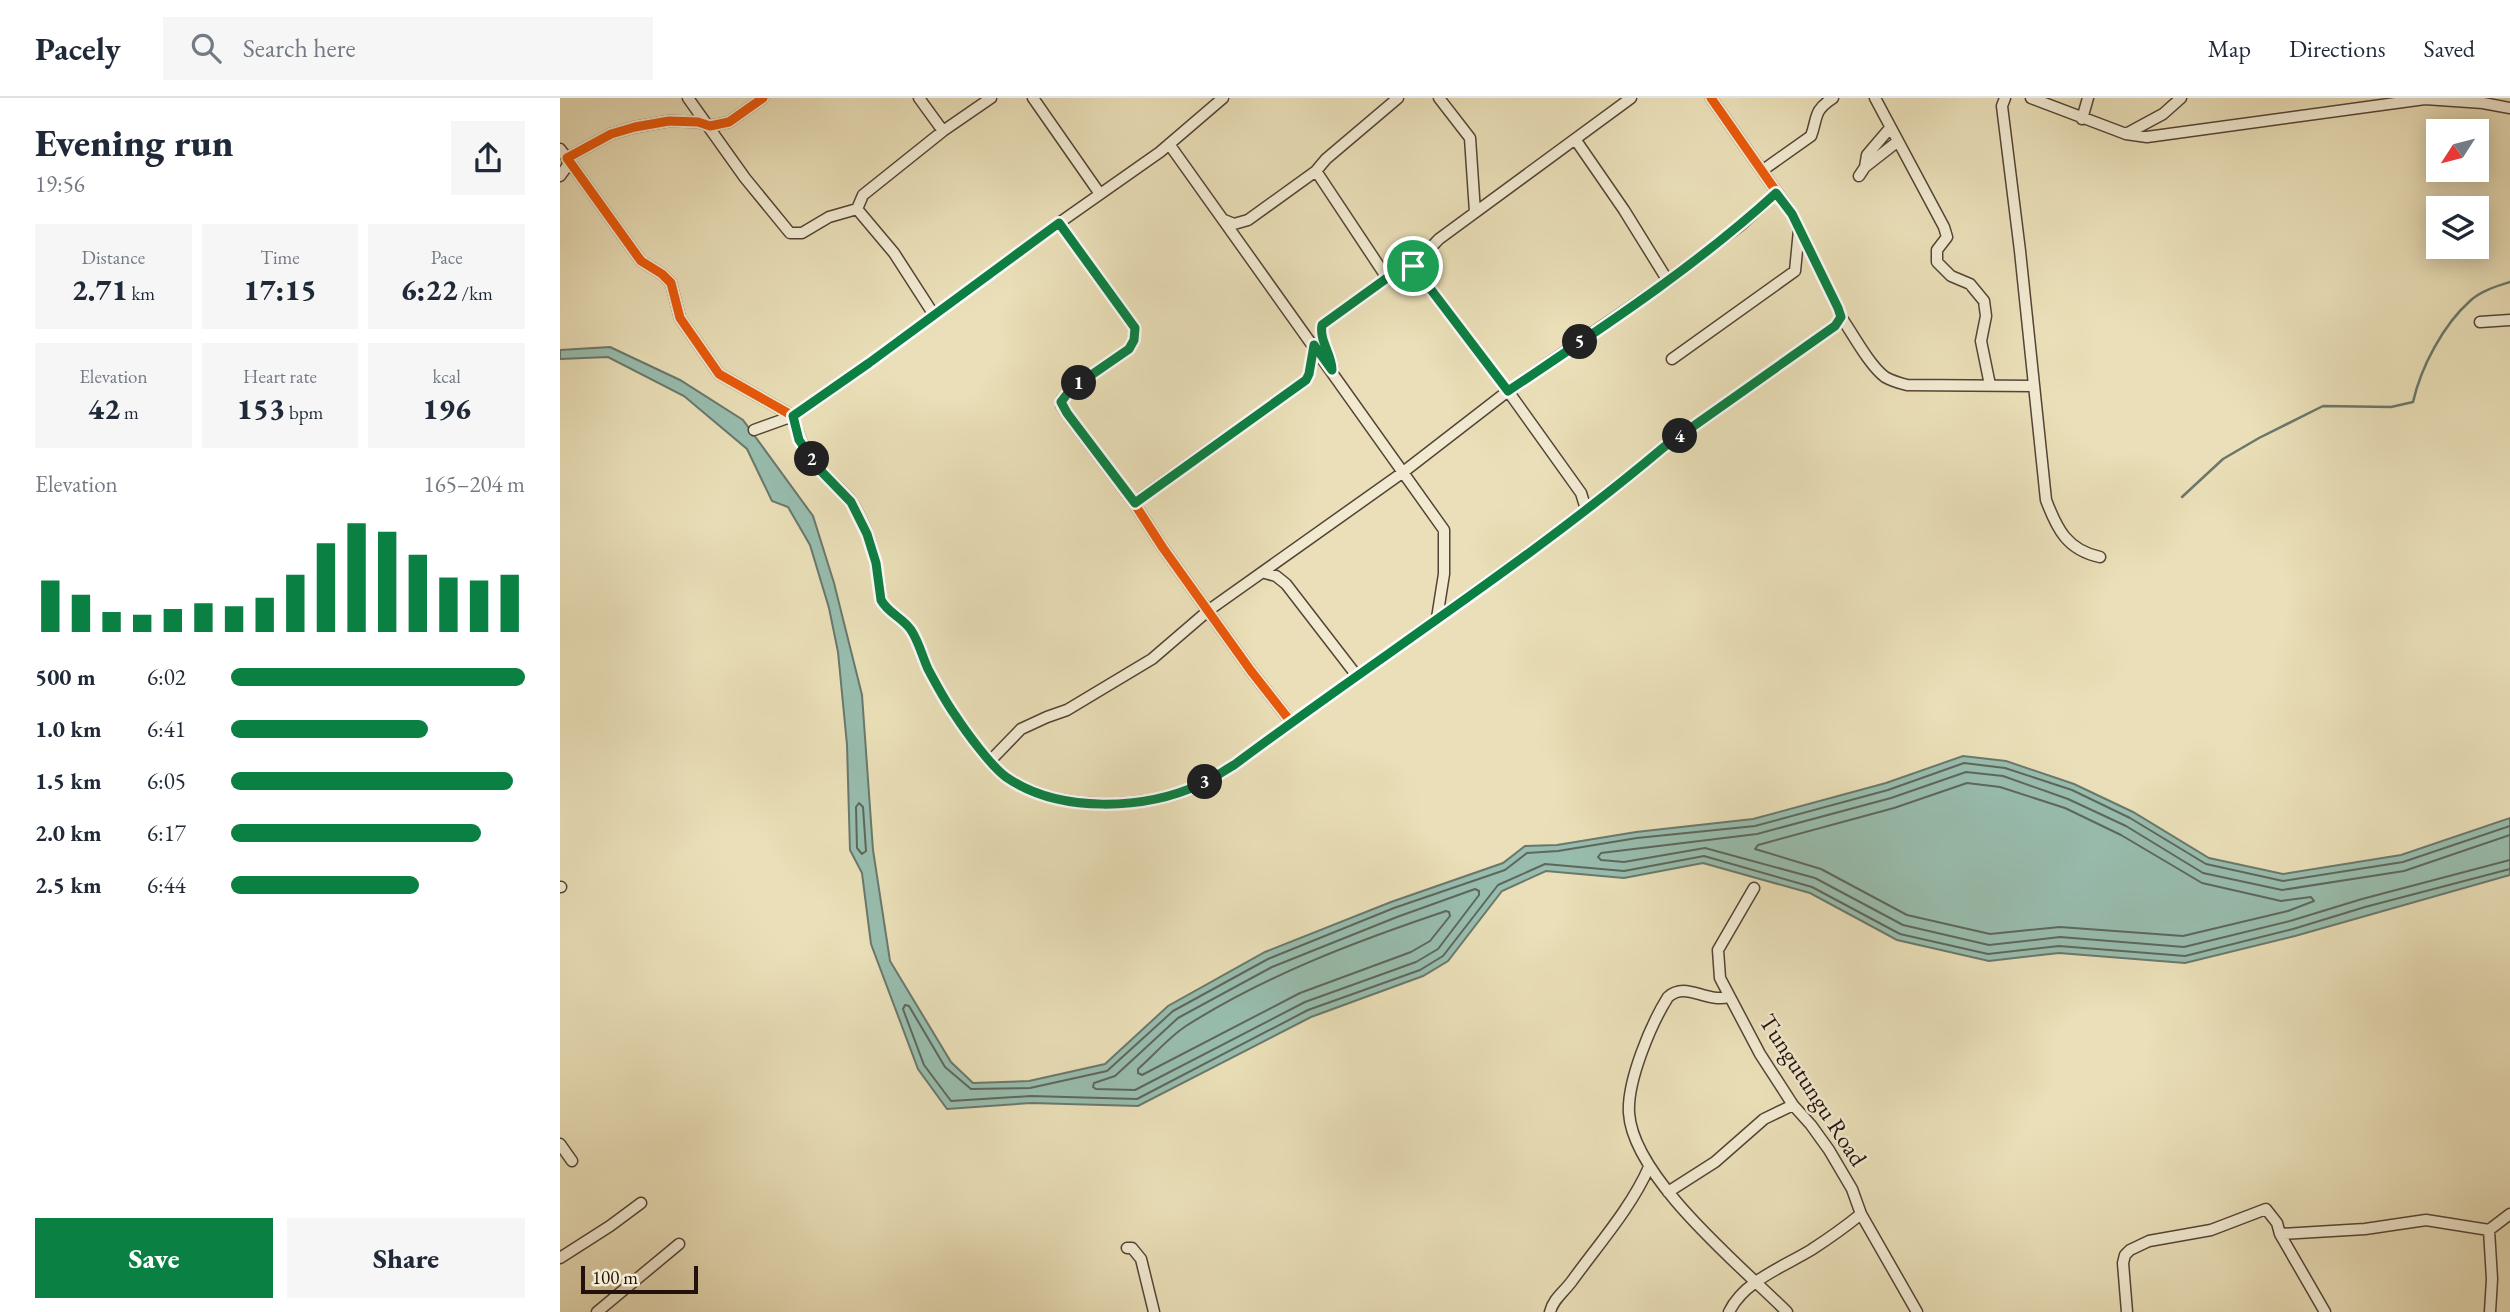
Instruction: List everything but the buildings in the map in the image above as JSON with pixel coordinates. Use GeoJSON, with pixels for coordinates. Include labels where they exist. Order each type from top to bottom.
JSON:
{"type":"FeatureCollection","features":[{"type":"Feature","properties":{"kind":"street"},"geometry":{"type":"LineString","coordinates":[[688,98],[745,178],[790,233],[802,233],[829,217],[857,209]]}},
{"type":"Feature","properties":{"kind":"street"},"geometry":{"type":"LineString","coordinates":[[567,158],[611,134],[661,121],[686,120],[710,126],[729,122],[763,98]]}},
{"type":"Feature","properties":{"kind":"street"},"geometry":{"type":"LineString","coordinates":[[919,98],[943,131]]}},
{"type":"Feature","properties":{"kind":"street"},"geometry":{"type":"LineString","coordinates":[[857,209],[863,195],[943,131],[991,98]]}},
{"type":"Feature","properties":{"kind":"street"},"geometry":{"type":"LineString","coordinates":[[1033,98],[1100,194]]}},
{"type":"Feature","properties":{"kind":"street"},"geometry":{"type":"LineString","coordinates":[[754,430],[793,416],[869,363],[1169,144],[1223,98]]}},
{"type":"Feature","properties":{"kind":"street"},"geometry":{"type":"LineString","coordinates":[[1222,220],[1234,224],[1245,222],[1316,171],[1326,159],[1398,98]]}},
{"type":"Feature","properties":{"kind":"street"},"geometry":{"type":"LineString","coordinates":[[1439,98],[1470,138],[1475,212]]}},
{"type":"Feature","properties":{"kind":"street"},"geometry":{"type":"LineString","coordinates":[[1332,370],[1330,354],[1322,338],[1322,325],[1387,278],[1413,266],[1438,239],[1631,98]]}},
{"type":"Feature","properties":{"kind":"street"},"geometry":{"type":"LineString","coordinates":[[1711,98],[1792,214],[1841,317],[1883,376],[1907,385],[2034,386]]}},
{"type":"Feature","properties":{"kind":"street"},"geometry":{"type":"LineString","coordinates":[[1763,170],[1811,136],[1815,116],[1822,105],[1833,98]]}},
{"type":"Feature","properties":{"kind":"street"},"geometry":{"type":"LineString","coordinates":[[1874,98],[1944,227],[1947,237],[1937,250],[1937,262],[1951,276],[1970,284],[1984,301],[1986,316],[1981,341],[1990,385]]}},
{"type":"Feature","properties":{"kind":"street"},"geometry":{"type":"LineString","coordinates":[[2005,98],[2002,106],[2043,483],[2056,527],[2065,538],[2087,554],[2100,557]]}},
{"type":"Feature","properties":{"kind":"street"},"geometry":{"type":"LineString","coordinates":[[2031,98],[2126,134],[2147,137],[2426,99],[2510,108]]}},
{"type":"Feature","properties":{"kind":"street"},"geometry":{"type":"LineString","coordinates":[[2082,119],[2088,98]]}},
{"type":"Feature","properties":{"kind":"street"},"geometry":{"type":"LineString","coordinates":[[2126,134],[2163,114],[2182,98]]}},
{"type":"Feature","properties":{"kind":"street"},"geometry":{"type":"LineString","coordinates":[[1890,128],[1867,155],[1862,172],[1898,142]]}},
{"type":"Feature","properties":{"kind":"street"},"geometry":{"type":"LineString","coordinates":[[1575,139],[1668,281]]}},
{"type":"Feature","properties":{"kind":"street"},"geometry":{"type":"LineString","coordinates":[[1169,144],[1444,530],[1444,573],[1437,618]]}},
{"type":"Feature","properties":{"kind":"street"},"geometry":{"type":"LineString","coordinates":[[560,149],[641,261],[671,283],[680,318],[719,374],[793,416],[799,440],[821,471],[851,502],[867,534],[876,563],[884,607],[911,629],[929,670],[953,713],[990,761],[1005,776],[1027,788],[1061,801],[1083,804],[1151,799],[1204,783],[1234,765],[1586,509],[1664,447],[1814,342],[1835,326],[1841,317]]}},
{"type":"Feature","properties":{"kind":"street"},"geometry":{"type":"LineString","coordinates":[[560,176],[568,165],[567,158]]}},
{"type":"Feature","properties":{"kind":"street"},"geometry":{"type":"LineString","coordinates":[[1316,171],[1387,278]]}},
{"type":"Feature","properties":{"kind":"street"},"geometry":{"type":"LineString","coordinates":[[990,761],[1021,729],[1068,710],[1152,659],[1209,610],[1265,573],[1352,506],[1402,473],[1508,391],[1668,281],[1742,224],[1776,193]]}},
{"type":"Feature","properties":{"kind":"street"},"geometry":{"type":"LineString","coordinates":[[857,209],[894,253],[934,315]]}},
{"type":"Feature","properties":{"kind":"street"},"geometry":{"type":"LineString","coordinates":[[1059,223],[1135,328],[1134,340],[1129,349],[1071,389],[1061,402],[1135,503],[1163,548],[1291,722]]}},
{"type":"Feature","properties":{"kind":"street"},"geometry":{"type":"LineString","coordinates":[[1672,359],[1795,271],[1799,229]]}},
{"type":"Feature","properties":{"kind":"street"},"geometry":{"type":"LineString","coordinates":[[1413,266],[1581,493],[1586,509]]}},
{"type":"Feature","properties":{"kind":"street"},"geometry":{"type":"LineString","coordinates":[[2480,322],[2510,320]]}},
{"type":"Feature","properties":{"kind":"street"},"geometry":{"type":"LineString","coordinates":[[1135,503],[1306,380],[1314,345]]}},
{"type":"Feature","properties":{"kind":"street"},"geometry":{"type":"LineString","coordinates":[[1265,573],[1276,576],[1286,584],[1357,676]]}},
{"type":"Feature","properties":{"kind":"street","name":"Tungutungu Road"},"geometry":{"type":"LineString","coordinates":[[1754,888],[1718,950],[1720,978],[1760,1054],[1793,1105],[1829,1150],[1852,1189],[1861,1214],[1917,1312]]}},
{"type":"Feature","properties":{"kind":"street"},"geometry":{"type":"LineString","coordinates":[[1729,997],[1714,999],[1678,991],[1668,997],[1643,1045],[1629,1107],[1632,1126],[1649,1167],[1684,1212],[1787,1312]]}},
{"type":"Feature","properties":{"kind":"street"},"geometry":{"type":"LineString","coordinates":[[1668,1192],[1715,1162],[1764,1119],[1793,1105]]}},
{"type":"Feature","properties":{"kind":"street"},"geometry":{"type":"LineString","coordinates":[[560,1144],[572,1161]]}},
{"type":"Feature","properties":{"kind":"street"},"geometry":{"type":"LineString","coordinates":[[1550,1312],[1556,1299],[1618,1217],[1649,1167]]}},
{"type":"Feature","properties":{"kind":"street"},"geometry":{"type":"LineString","coordinates":[[560,1258],[641,1203]]}},
{"type":"Feature","properties":{"kind":"street"},"geometry":{"type":"LineString","coordinates":[[2127,1312],[2123,1263],[2130,1250],[2165,1238],[2211,1230],[2266,1209],[2277,1223],[2280,1234],[2325,1312]]}},
{"type":"Feature","properties":{"kind":"street"},"geometry":{"type":"LineString","coordinates":[[1729,1312],[1743,1293],[1757,1282],[1810,1251],[1861,1214]]}},
{"type":"Feature","properties":{"kind":"street"},"geometry":{"type":"LineString","coordinates":[[2280,1234],[2365,1229],[2426,1220],[2489,1230],[2510,1214]]}},
{"type":"Feature","properties":{"kind":"street"},"geometry":{"type":"LineString","coordinates":[[2489,1230],[2492,1279],[2490,1312]]}},
{"type":"Feature","properties":{"kind":"street"},"geometry":{"type":"LineString","coordinates":[[597,1312],[679,1244]]}},
{"type":"Feature","properties":{"kind":"street"},"geometry":{"type":"LineString","coordinates":[[1127,1248],[1132,1248],[1141,1259],[1154,1312]]}},
{"type":"Feature","properties":{"kind":"water"},"geometry":{"type":"Polygon","coordinates":[[[610,347],[680,380],[743,420],[813,516],[834,583],[862,695],[873,850],[890,961],[951,1062],[973,1083],[1029,1081],[1105,1064],[1168,1006],[1265,952],[1391,902],[1503,863],[1525,846],[1557,845],[1636,832],[1753,819],[1886,783],[1963,756],[2006,761],[2074,784],[2133,812],[2209,858],[2283,874],[2401,855],[2510,818],[2510,875],[2295,936],[2185,963],[2059,953],[1989,961],[1897,940],[1810,893],[1703,863],[1624,878],[1546,871],[1502,891],[1448,961],[1423,976],[1311,1017],[1138,1106],[1031,1103],[947,1109],[918,1069],[871,944],[862,873],[850,850],[847,745],[838,652],[829,608],[810,545],[788,507],[772,501],[747,449],[684,396],[608,357],[560,359],[560,350],[610,347]]]}},
{"type":"Feature","properties":{"kind":"waterway"},"geometry":{"type":"LineString","coordinates":[[2182,497],[2223,459],[2323,406],[2391,407],[2413,402],[2427,361],[2451,322],[2479,294],[2510,282]]}},
{"type":"Feature","properties":{"kind":"cycle path"},"geometry":{"type":"LineString","coordinates":[[763,98],[729,122],[710,126],[698,122],[669,121],[635,127],[611,134],[567,158],[641,261],[671,283],[680,318],[719,374],[793,416],[807,452],[824,474],[849,498],[858,512],[875,561],[881,600],[911,630],[944,698],[986,757],[999,772],[1027,789],[1051,797],[1102,804],[1129,803],[1179,793],[1206,782],[1234,765],[1506,570],[1664,447],[1835,326],[1841,317],[1838,308],[1792,214],[1711,98]]}},
{"type":"Feature","properties":{"kind":"cycle path"},"geometry":{"type":"LineString","coordinates":[[1059,223],[1135,328],[1134,340],[1129,349],[1071,389],[1062,399],[1062,407],[1134,503],[1251,671],[1291,722]]}},
{"type":"Feature","properties":{"kind":"route"},"geometry":{"type":"LineString","coordinates":[[1776,193],[1792,214],[1841,317],[1835,326],[1814,342],[1664,447],[1514,562],[1234,765],[1204,783],[1151,799],[1083,804],[1061,801],[1005,776],[953,713],[929,670],[911,629],[884,607],[871,542],[851,502],[821,471],[799,440],[793,416],[1059,223],[1135,328],[1134,340],[1129,349],[1071,389],[1061,402],[1062,407],[1135,503],[1306,380],[1314,345],[1332,370],[1330,354],[1322,338],[1322,325],[1387,278],[1413,266],[1508,391],[1668,281],[1742,224],[1776,193]]}}]}
